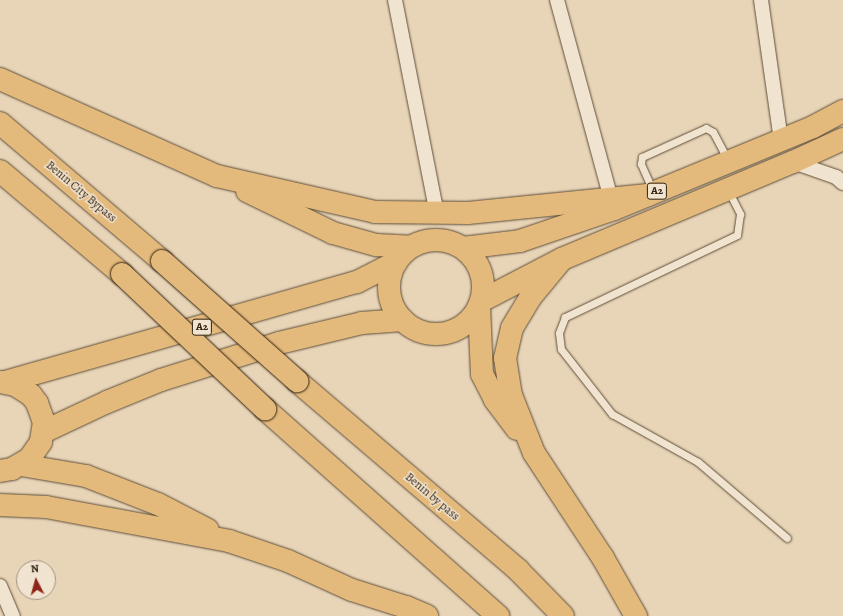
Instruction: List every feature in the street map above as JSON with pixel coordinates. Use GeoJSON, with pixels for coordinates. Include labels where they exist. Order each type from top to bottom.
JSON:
{"type":"FeatureCollection","features":[{"type":"Feature","properties":{"kind":"highway"},"geometry":{"type":"LineString","coordinates":[[0,78],[217,176],[333,233],[376,245],[403,255]]}},
{"type":"Feature","properties":{"kind":"highway","name":"A2"},"geometry":{"type":"LineString","coordinates":[[651,193],[781,140],[843,111]]}},
{"type":"Feature","properties":{"kind":"highway","name":"Benin City Bypass"},"geometry":{"type":"LineString","coordinates":[[0,123],[162,261],[297,381]]}},
{"type":"Feature","properties":{"kind":"highway","name":"A2"},"geometry":{"type":"LineString","coordinates":[[403,255],[389,286],[390,299],[403,320],[414,328],[439,334],[463,326],[480,304],[562,259],[728,190],[843,139]]}},
{"type":"Feature","properties":{"kind":"highway"},"geometry":{"type":"LineString","coordinates":[[0,171],[122,274],[266,409],[498,616]]}},
{"type":"Feature","properties":{"kind":"highway"},"geometry":{"type":"LineString","coordinates":[[217,176],[375,212],[437,214],[613,203],[651,193]]}},
{"type":"Feature","properties":{"kind":"highway","name":"A2"},"geometry":{"type":"LineString","coordinates":[[463,248],[520,241],[613,203]]}},
{"type":"Feature","properties":{"kind":"highway","name":"A2"},"geometry":{"type":"LineString","coordinates":[[2,382],[357,282],[403,255],[421,242],[437,240],[454,243],[463,248],[474,258],[481,272],[484,286],[480,304]]}},
{"type":"Feature","properties":{"kind":"highway"},"geometry":{"type":"LineString","coordinates":[[534,452],[511,395],[506,358],[507,341],[512,328],[530,298],[562,259]]}},
{"type":"Feature","properties":{"kind":"highway"},"geometry":{"type":"LineString","coordinates":[[480,304],[482,374],[496,400],[534,452],[603,558],[636,616]]}},
{"type":"Feature","properties":{"kind":"highway"},"geometry":{"type":"LineString","coordinates":[[43,432],[107,402],[169,377],[279,343],[362,323],[403,320]]}},
{"type":"Feature","properties":{"kind":"highway","name":"Benin by pass"},"geometry":{"type":"LineString","coordinates":[[297,381],[518,570],[563,616]]}},
{"type":"Feature","properties":{"kind":"highway","name":"A2"},"geometry":{"type":"LineString","coordinates":[[0,471],[21,465],[36,451],[43,432],[42,412],[34,399],[24,389],[2,382]]}},
{"type":"Feature","properties":{"kind":"highway"},"geometry":{"type":"LineString","coordinates":[[21,465],[97,480],[158,504],[230,541],[288,561],[352,590],[406,607],[427,616]]}},
{"type":"Feature","properties":{"kind":"highway"},"geometry":{"type":"LineString","coordinates":[[0,505],[46,507],[230,541]]}},
{"type":"Feature","properties":{"kind":"street"},"geometry":{"type":"LineString","coordinates":[[395,0],[437,214]]}},
{"type":"Feature","properties":{"kind":"street"},"geometry":{"type":"LineString","coordinates":[[557,0],[613,203]]}},
{"type":"Feature","properties":{"kind":"street"},"geometry":{"type":"LineString","coordinates":[[761,0],[781,140]]}},
{"type":"Feature","properties":{"kind":"street"},"geometry":{"type":"LineString","coordinates":[[793,162],[836,177],[843,184]]}},
{"type":"Feature","properties":{"kind":"street"},"geometry":{"type":"LineString","coordinates":[[0,586],[13,616]]}},
{"type":"Feature","properties":{"kind":"lane"},"geometry":{"type":"LineString","coordinates":[[651,193],[641,164],[642,157],[706,128],[713,132],[729,162]]}},
{"type":"Feature","properties":{"kind":"lane"},"geometry":{"type":"LineString","coordinates":[[728,190],[740,214],[737,235],[565,317],[559,333],[561,349],[612,414],[698,462],[787,538]]}}]}
